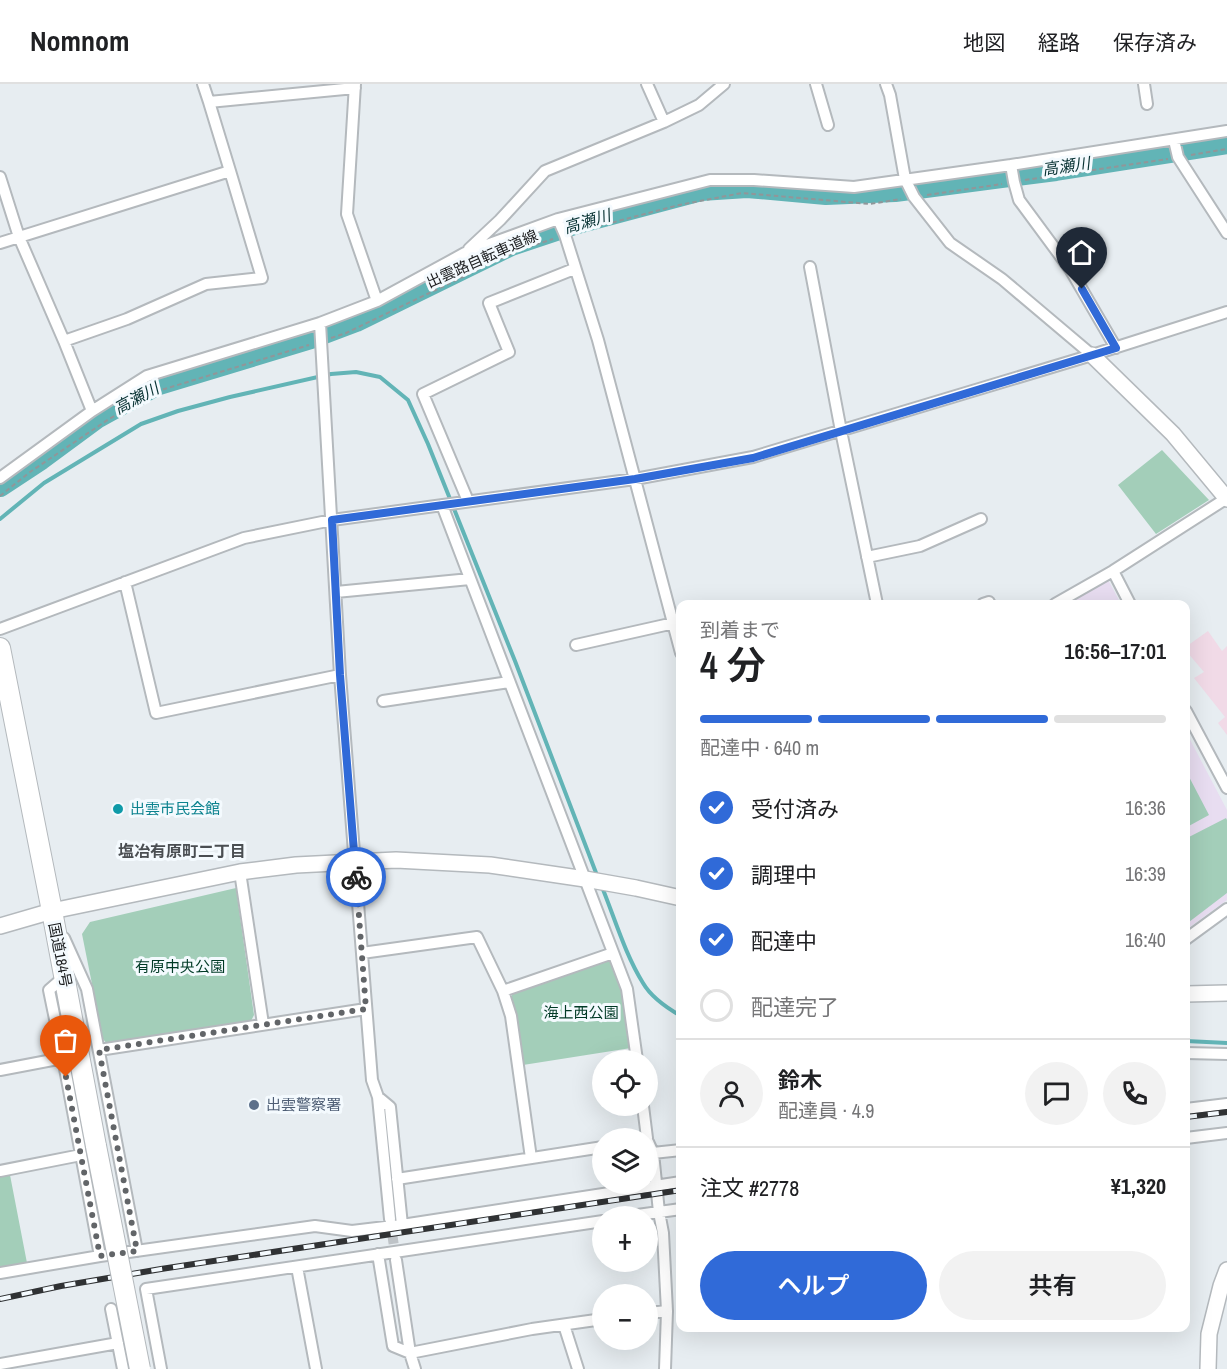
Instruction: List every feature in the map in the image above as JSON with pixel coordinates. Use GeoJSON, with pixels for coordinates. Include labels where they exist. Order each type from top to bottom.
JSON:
{"type":"FeatureCollection","features":[{"type":"Feature","properties":{"kind":"highway","name":"国道184号"},"geometry":{"type":"LineString","coordinates":[[0,648],[64,977],[88,1150],[140,1369]]}},
{"type":"Feature","properties":{"kind":"street"},"geometry":{"type":"LineString","coordinates":[[64,341],[128,319],[206,284],[262,278],[203,84]]}},
{"type":"Feature","properties":{"kind":"street"},"geometry":{"type":"LineString","coordinates":[[647,84],[664,122]]}},
{"type":"Feature","properties":{"kind":"street"},"geometry":{"type":"LineString","coordinates":[[465,253],[545,171],[664,122],[699,105],[724,84]]}},
{"type":"Feature","properties":{"kind":"street"},"geometry":{"type":"LineString","coordinates":[[816,84],[828,125]]}},
{"type":"Feature","properties":{"kind":"street"},"geometry":{"type":"LineString","coordinates":[[886,84],[905,179],[914,197],[950,243],[1002,279],[1092,355],[1173,434],[1227,498],[1113,571],[1062,600]]}},
{"type":"Feature","properties":{"kind":"street"},"geometry":{"type":"LineString","coordinates":[[1144,84],[1147,104]]}},
{"type":"Feature","properties":{"kind":"street"},"geometry":{"type":"LineString","coordinates":[[209,102],[276,89],[355,86],[347,214],[377,302]]}},
{"type":"Feature","properties":{"kind":"street"},"geometry":{"type":"LineString","coordinates":[[0,478],[92,411],[147,375],[320,323],[377,302],[465,253],[558,219],[710,180],[754,180],[854,188],[1227,131]]}},
{"type":"Feature","properties":{"kind":"street"},"geometry":{"type":"LineString","coordinates":[[1174,140],[1178,157],[1227,233]]}},
{"type":"Feature","properties":{"kind":"street"},"geometry":{"type":"LineString","coordinates":[[1011,165],[1019,200],[1070,269],[1116,348]]}},
{"type":"Feature","properties":{"kind":"street"},"geometry":{"type":"LineString","coordinates":[[0,243],[230,171]]}},
{"type":"Feature","properties":{"kind":"street"},"geometry":{"type":"LineString","coordinates":[[0,177],[19,237],[92,411]]}},
{"type":"Feature","properties":{"kind":"street"},"geometry":{"type":"LineString","coordinates":[[558,219],[598,340],[676,632]]}},
{"type":"Feature","properties":{"kind":"street"},"geometry":{"type":"LineString","coordinates":[[810,267],[876,600]]}},
{"type":"Feature","properties":{"kind":"street"},"geometry":{"type":"LineString","coordinates":[[468,501],[423,394],[509,352],[489,303],[574,269]]}},
{"type":"Feature","properties":{"kind":"street"},"geometry":{"type":"LineString","coordinates":[[0,629],[244,538],[332,520],[635,479],[753,458],[1227,312]]}},
{"type":"Feature","properties":{"kind":"street"},"geometry":{"type":"LineString","coordinates":[[320,323],[340,675],[366,1009],[372,1080],[378,1097],[390,1219]]}},
{"type":"Feature","properties":{"kind":"street"},"geometry":{"type":"LineString","coordinates":[[442,505],[627,989],[636,1050]]}},
{"type":"Feature","properties":{"kind":"street"},"geometry":{"type":"LineString","coordinates":[[867,556],[920,546],[981,519]]}},
{"type":"Feature","properties":{"kind":"street"},"geometry":{"type":"LineString","coordinates":[[1113,571],[1128,600]]}},
{"type":"Feature","properties":{"kind":"street"},"geometry":{"type":"LineString","coordinates":[[336,592],[470,579]]}},
{"type":"Feature","properties":{"kind":"street"},"geometry":{"type":"LineString","coordinates":[[125,582],[156,712],[340,675]]}},
{"type":"Feature","properties":{"kind":"street"},"geometry":{"type":"LineString","coordinates":[[576,645],[674,623]]}},
{"type":"Feature","properties":{"kind":"street"},"geometry":{"type":"LineString","coordinates":[[383,701],[509,682]]}},
{"type":"Feature","properties":{"kind":"street"},"geometry":{"type":"LineString","coordinates":[[1190,719],[1227,788]]}},
{"type":"Feature","properties":{"kind":"street"},"geometry":{"type":"LineString","coordinates":[[0,926],[52,911],[240,872],[355,861],[396,860],[490,865],[585,879],[676,897]]}},
{"type":"Feature","properties":{"kind":"street"},"geometry":{"type":"LineString","coordinates":[[240,872],[263,1024]]}},
{"type":"Feature","properties":{"kind":"street"},"geometry":{"type":"LineString","coordinates":[[1190,936],[1227,909]]}},
{"type":"Feature","properties":{"kind":"street"},"geometry":{"type":"LineString","coordinates":[[52,911],[87,989],[137,1251]]}},
{"type":"Feature","properties":{"kind":"street"},"geometry":{"type":"LineString","coordinates":[[362,953],[477,937],[503,991],[511,1016],[531,1158]]}},
{"type":"Feature","properties":{"kind":"street"},"geometry":{"type":"LineString","coordinates":[[503,991],[613,953]]}},
{"type":"Feature","properties":{"kind":"street"},"geometry":{"type":"LineString","coordinates":[[64,977],[49,990],[63,1058],[88,1150],[100,1256]]}},
{"type":"Feature","properties":{"kind":"street"},"geometry":{"type":"LineString","coordinates":[[1190,994],[1227,993]]}},
{"type":"Feature","properties":{"kind":"street"},"geometry":{"type":"LineString","coordinates":[[99,1050],[366,1009]]}},
{"type":"Feature","properties":{"kind":"street"},"geometry":{"type":"LineString","coordinates":[[1190,1053],[1227,1054]]}},
{"type":"Feature","properties":{"kind":"street"},"geometry":{"type":"LineString","coordinates":[[0,1070],[63,1058]]}},
{"type":"Feature","properties":{"kind":"street"},"geometry":{"type":"LineString","coordinates":[[378,1097],[390,1107],[402,1225]]}},
{"type":"Feature","properties":{"kind":"street"},"geometry":{"type":"LineString","coordinates":[[1190,1108],[1227,1104]]}},
{"type":"Feature","properties":{"kind":"street"},"geometry":{"type":"LineString","coordinates":[[1190,1138],[1227,1133]]}},
{"type":"Feature","properties":{"kind":"street"},"geometry":{"type":"LineString","coordinates":[[398,1179],[592,1149]]}},
{"type":"Feature","properties":{"kind":"street"},"geometry":{"type":"LineString","coordinates":[[0,1171],[88,1150]]}},
{"type":"Feature","properties":{"kind":"street"},"geometry":{"type":"LineString","coordinates":[[658,1152],[676,1151]]}},
{"type":"Feature","properties":{"kind":"street"},"geometry":{"type":"LineString","coordinates":[[658,1186],[676,1183]]}},
{"type":"Feature","properties":{"kind":"street"},"geometry":{"type":"LineString","coordinates":[[0,1273],[100,1256],[315,1227],[352,1231],[604,1194]]}},
{"type":"Feature","properties":{"kind":"street"},"geometry":{"type":"LineString","coordinates":[[657,1194],[663,1233],[666,1311],[665,1369]]}},
{"type":"Feature","properties":{"kind":"street"},"geometry":{"type":"LineString","coordinates":[[659,1212],[676,1210]]}},
{"type":"Feature","properties":{"kind":"street"},"geometry":{"type":"LineString","coordinates":[[161,1369],[146,1289],[592,1223]]}},
{"type":"Feature","properties":{"kind":"street"},"geometry":{"type":"LineString","coordinates":[[378,1254],[393,1346],[410,1353],[532,1329],[592,1321]]}},
{"type":"Feature","properties":{"kind":"street"},"geometry":{"type":"LineString","coordinates":[[396,1260],[410,1353],[415,1369]]}},
{"type":"Feature","properties":{"kind":"street"},"geometry":{"type":"LineString","coordinates":[[297,1267],[316,1369]]}},
{"type":"Feature","properties":{"kind":"street"},"geometry":{"type":"LineString","coordinates":[[1208,1369],[1209,1334],[1227,1270]]}},
{"type":"Feature","properties":{"kind":"street"},"geometry":{"type":"LineString","coordinates":[[111,1309],[123,1369]]}},
{"type":"Feature","properties":{"kind":"street"},"geometry":{"type":"LineString","coordinates":[[658,1312],[666,1311]]}},
{"type":"Feature","properties":{"kind":"street"},"geometry":{"type":"LineString","coordinates":[[564,1325],[578,1369]]}},
{"type":"Feature","properties":{"kind":"street"},"geometry":{"type":"LineString","coordinates":[[0,1364],[118,1343]]}},
{"type":"Feature","properties":{"kind":"path","name":"出雲路自転車道線"},"geometry":{"type":"LineString","coordinates":[[0,496],[30,472],[99,426],[158,391],[345,333],[519,250],[565,235],[679,205],[742,194],[870,204],[1227,149]]}},
{"type":"Feature","properties":{"kind":"shaded area"},"geometry":{"type":"Polygon","coordinates":[[[1106,576],[1119,600],[1055,600],[1106,576]]]}},
{"type":"Feature","properties":{"kind":"shaded area"},"geometry":{"type":"Polygon","coordinates":[[[1208,631],[1222,651],[1227,646],[1227,735],[1218,723],[1225,717],[1194,678],[1204,672],[1190,656],[1190,644],[1208,631]]]}},
{"type":"Feature","properties":{"kind":"shaded area"},"geometry":{"type":"Polygon","coordinates":[[[1190,740],[1227,810],[1227,900],[1190,927],[1190,740]]]}},
{"type":"Feature","properties":{"kind":"green space"},"geometry":{"type":"Polygon","coordinates":[[[1162,450],[1209,500],[1156,534],[1118,485],[1162,450]]]}},
{"type":"Feature","properties":{"kind":"green space"},"geometry":{"type":"Polygon","coordinates":[[[1190,779],[1209,815],[1190,825],[1190,779]]]}},
{"type":"Feature","properties":{"kind":"green space"},"geometry":{"type":"Polygon","coordinates":[[[1226,818],[1227,820],[1227,893],[1190,921],[1190,836],[1226,818]]]}},
{"type":"Feature","properties":{"kind":"green space","name":"有原中央公園"},"geometry":{"type":"Polygon","coordinates":[[[236,888],[254,1015],[251,1021],[107,1044],[103,1039],[82,934],[90,922],[236,888]]]}},
{"type":"Feature","properties":{"kind":"green space","name":"海上西公園"},"geometry":{"type":"Polygon","coordinates":[[[608,959],[613,962],[624,989],[631,1048],[592,1050],[592,1054],[523,1065],[517,1017],[511,997],[513,992],[608,959]]]}},
{"type":"Feature","properties":{"kind":"green space"},"geometry":{"type":"Polygon","coordinates":[[[10,1175],[27,1263],[0,1267],[0,1177],[10,1175]]]}},
{"type":"Feature","properties":{"kind":"waterway","name":"高瀬川"},"geometry":{"type":"LineString","coordinates":[[0,486],[98,417],[156,385],[311,338],[356,321],[511,245],[577,223],[701,190],[747,187],[826,194],[895,191],[1056,170],[1227,143]]}},
{"type":"Feature","properties":{"kind":"waterway"},"geometry":{"type":"LineString","coordinates":[[0,519],[44,483],[141,424],[230,397],[331,374],[356,372],[380,377],[408,400],[428,444],[515,661],[598,878]]}},
{"type":"Feature","properties":{"kind":"waterway"},"geometry":{"type":"LineString","coordinates":[[602,887],[626,948],[643,983],[650,993],[676,1013]]}},
{"type":"Feature","properties":{"kind":"waterway"},"geometry":{"type":"LineString","coordinates":[[1190,1041],[1227,1043]]}},
{"type":"Feature","properties":{"kind":"tunnel"},"geometry":{"type":"LineString","coordinates":[[390,1219],[396,1260]]}},
{"type":"Feature","properties":{"kind":"railway"},"geometry":{"type":"LineString","coordinates":[[1190,1117],[1227,1112]]}},
{"type":"Feature","properties":{"kind":"railway"},"geometry":{"type":"LineString","coordinates":[[0,1299],[161,1269],[676,1191]]}},
{"type":"Feature","properties":{"kind":"way so far"},"geometry":{"type":"LineString","coordinates":[[66,1077],[100,1256],[137,1251],[99,1050],[366,1009],[356,877]]}},
{"type":"Feature","properties":{"kind":"place","name":"出雲市民会館"},"geometry":{"type":"Point","coordinates":[118,809]}},
{"type":"Feature","properties":{"kind":"place","name":"出雲警察署"},"geometry":{"type":"Point","coordinates":[254,1105]}},
{"type":"Feature","properties":{"kind":"district","name":"塩冶有原町二丁目"},"geometry":{"type":"Point","coordinates":[182,851]}},
{"type":"Feature","properties":{"kind":"route"},"geometry":{"type":"LineString","coordinates":[[356,877],[340,675],[332,520],[635,479],[753,458],[1116,348],[1082,289]]}}]}
